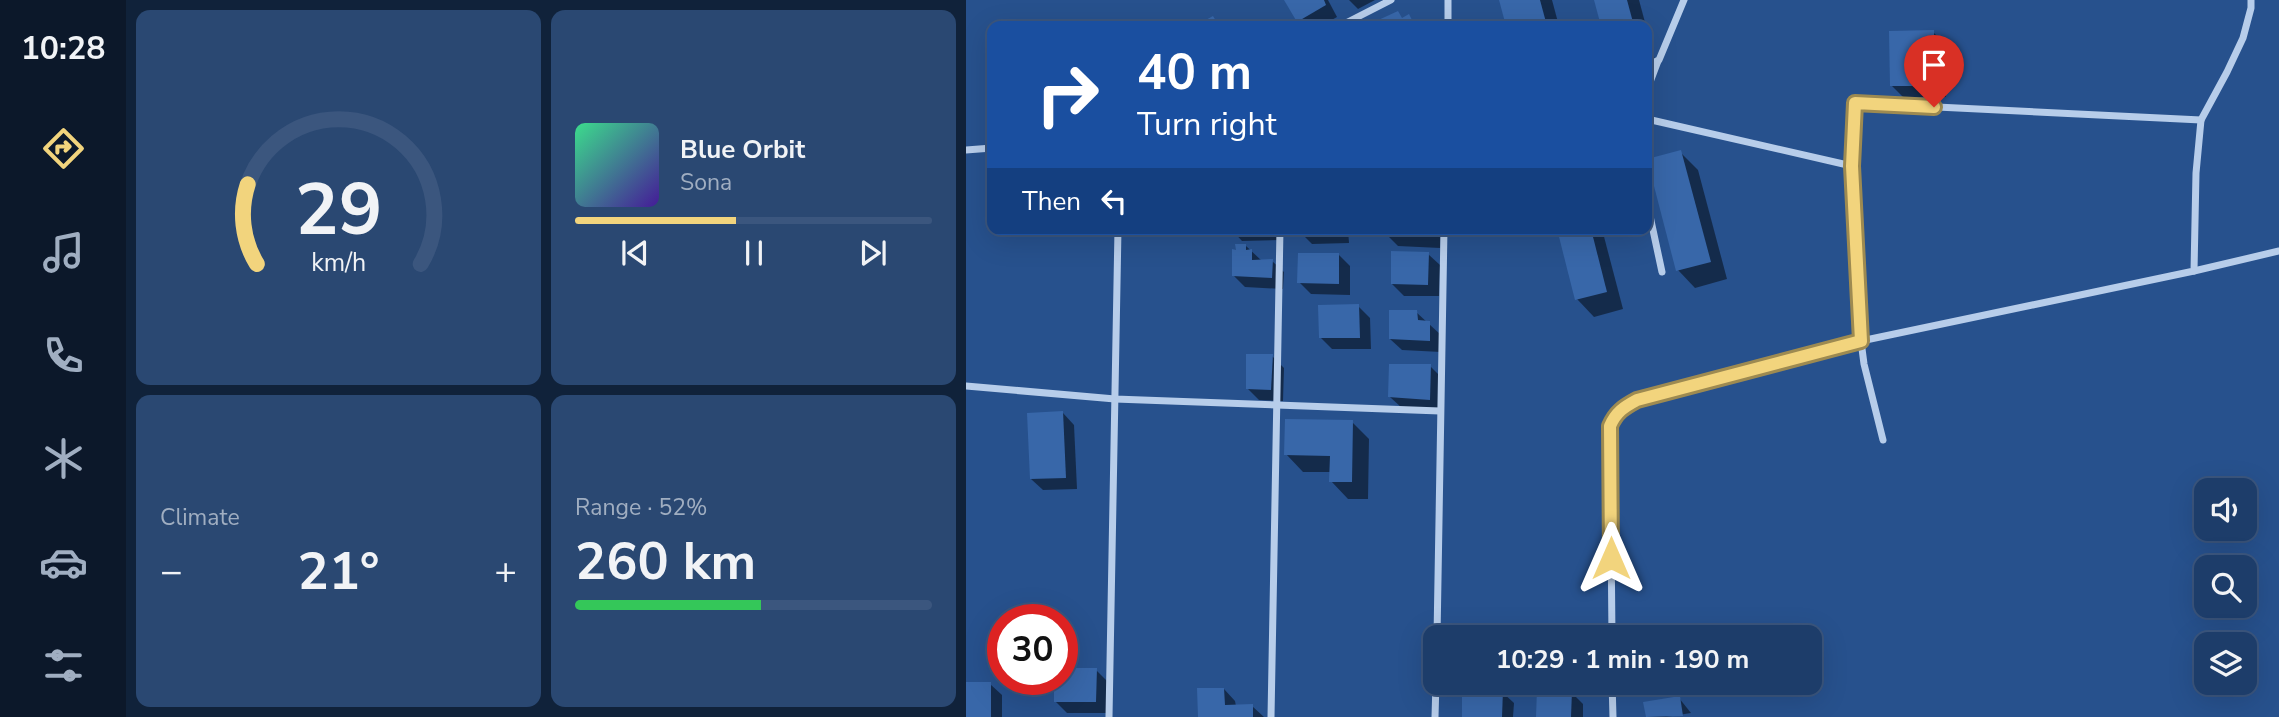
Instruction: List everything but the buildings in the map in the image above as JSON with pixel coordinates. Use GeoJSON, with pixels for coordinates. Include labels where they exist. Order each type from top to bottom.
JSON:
{"type":"FeatureCollection","features":[{"type":"Feature","properties":{"kind":"street"},"geometry":{"type":"LineString","coordinates":[[1350,21],[1391,0]]}},
{"type":"Feature","properties":{"kind":"street"},"geometry":{"type":"LineString","coordinates":[[1448,0],[1448,21]]}},
{"type":"Feature","properties":{"kind":"street"},"geometry":{"type":"LineString","coordinates":[[1652,78],[1684,0]]}},
{"type":"Feature","properties":{"kind":"street"},"geometry":{"type":"LineString","coordinates":[[2194,271],[2196,173],[2201,120],[2243,38],[2251,0]]}},
{"type":"Feature","properties":{"kind":"street"},"geometry":{"type":"LineString","coordinates":[[1652,64],[1659,60]]}},
{"type":"Feature","properties":{"kind":"street"},"geometry":{"type":"LineString","coordinates":[[1883,440],[1861,341],[1852,166],[1855,103],[2201,120]]}},
{"type":"Feature","properties":{"kind":"street"},"geometry":{"type":"LineString","coordinates":[[1652,120],[1852,166]]}},
{"type":"Feature","properties":{"kind":"street"},"geometry":{"type":"LineString","coordinates":[[966,150],[987,148]]}},
{"type":"Feature","properties":{"kind":"street"},"geometry":{"type":"LineString","coordinates":[[1652,225],[1662,272]]}},
{"type":"Feature","properties":{"kind":"street"},"geometry":{"type":"LineString","coordinates":[[1110,717],[1118,235]]}},
{"type":"Feature","properties":{"kind":"street"},"geometry":{"type":"LineString","coordinates":[[1271,717],[1280,235]]}},
{"type":"Feature","properties":{"kind":"street"},"geometry":{"type":"LineString","coordinates":[[1437,625],[1444,235]]}},
{"type":"Feature","properties":{"kind":"street"},"geometry":{"type":"LineString","coordinates":[[1612,625],[1610,426],[1614,416],[1625,406],[1637,400],[1861,341],[2279,251]]}},
{"type":"Feature","properties":{"kind":"street"},"geometry":{"type":"LineString","coordinates":[[966,386],[1115,399],[1440,411]]}},
{"type":"Feature","properties":{"kind":"street"},"geometry":{"type":"LineString","coordinates":[[1435,717],[1436,695]]}},
{"type":"Feature","properties":{"kind":"street"},"geometry":{"type":"LineString","coordinates":[[1612,695],[1613,717]]}},
{"type":"Feature","properties":{"kind":"route"},"geometry":{"type":"LineString","coordinates":[[1611,558],[1610,426],[1614,416],[1637,400],[1861,341],[1852,166],[1855,103],[1934,107]]}}]}
